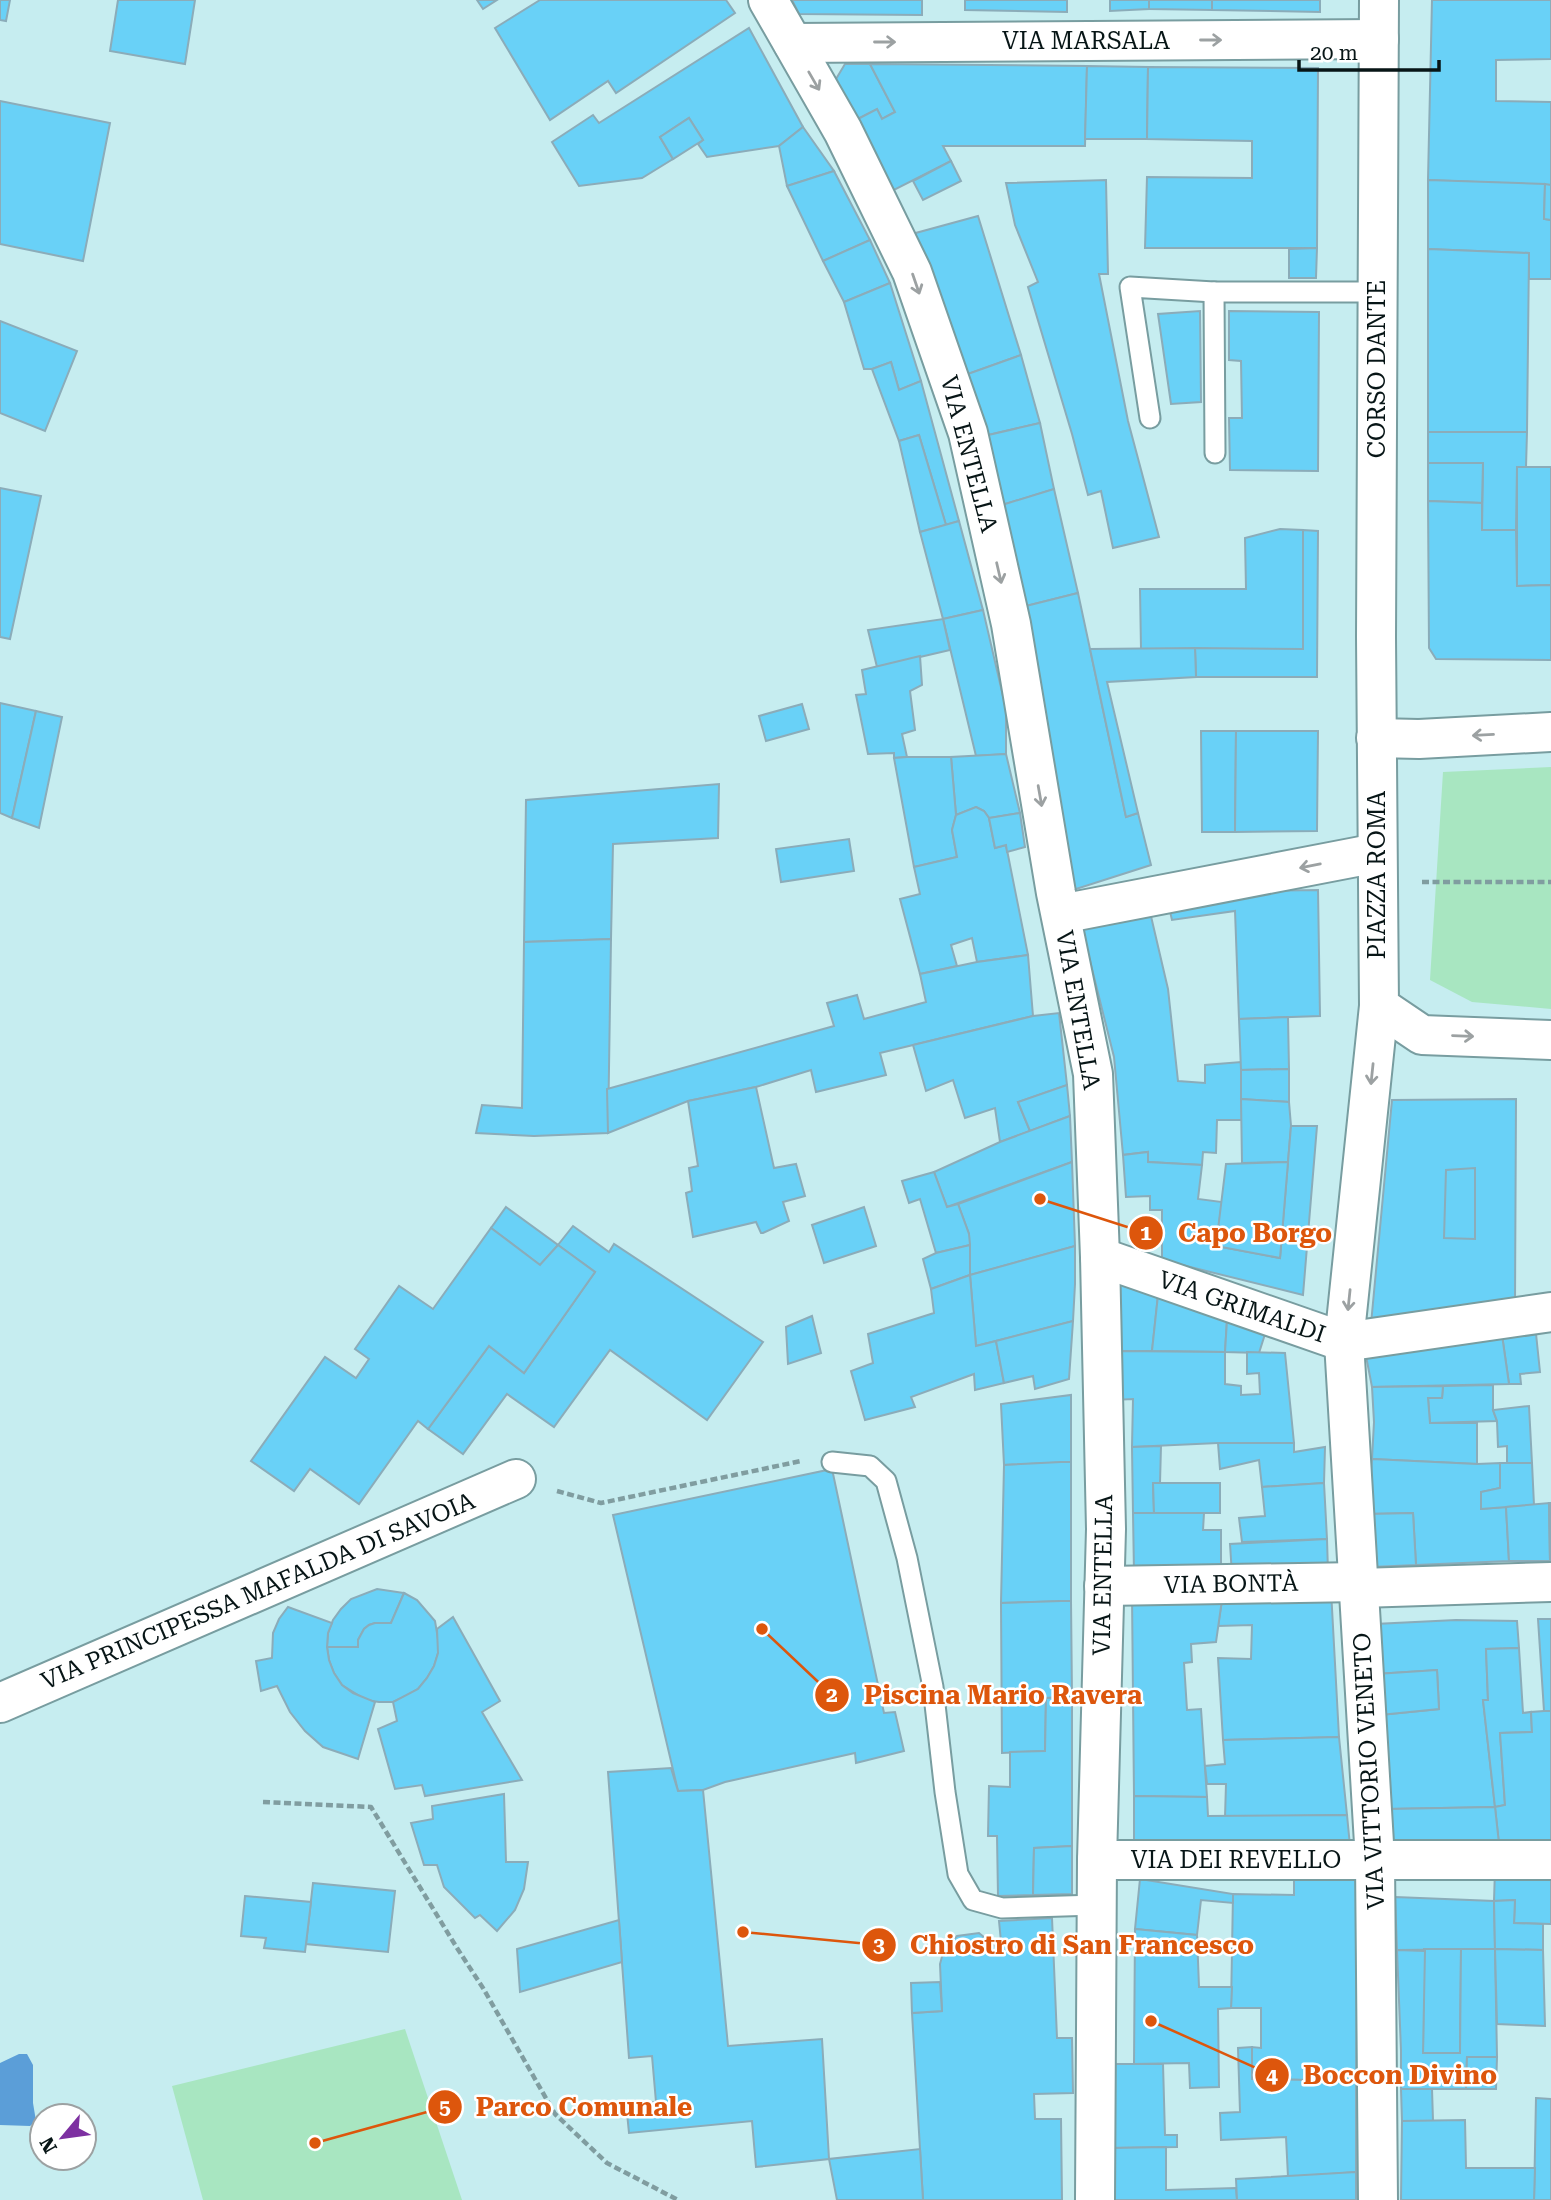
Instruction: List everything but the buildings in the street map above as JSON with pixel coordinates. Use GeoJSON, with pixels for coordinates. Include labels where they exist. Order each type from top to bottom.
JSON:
{"type":"FeatureCollection","features":[{"type":"Feature","properties":{"kind":"street","name":"VIA ENTELLA"},"geometry":{"type":"LineString","coordinates":[[768,0],[843,131],[912,272],[968,433],[1011,624],[1061,914],[1093,1074],[1106,1529],[1096,1905],[1095,2200]]}},
{"type":"Feature","properties":{"kind":"street","name":"CORSO DANTE"},"geometry":{"type":"LineString","coordinates":[[1376,738],[1379,0]]}},
{"type":"Feature","properties":{"kind":"street","name":"VIA MARSALA"},"geometry":{"type":"LineString","coordinates":[[793,43],[1379,38]]}},
{"type":"Feature","properties":{"kind":"street"},"geometry":{"type":"LineString","coordinates":[[1376,738],[1419,739],[1551,732]]}},
{"type":"Feature","properties":{"kind":"street","name":"PIAZZA ROMA"},"geometry":{"type":"LineString","coordinates":[[1376,738],[1378,1006]]}},
{"type":"Feature","properties":{"kind":"street"},"geometry":{"type":"LineString","coordinates":[[1061,914],[1377,853]]}},
{"type":"Feature","properties":{"kind":"street"},"geometry":{"type":"LineString","coordinates":[[1551,1040],[1422,1035],[1378,1006],[1344,1342],[1551,1312]]}},
{"type":"Feature","properties":{"kind":"street","name":"VIA GRIMALDI"},"geometry":{"type":"LineString","coordinates":[[1100,1257],[1344,1342]]}},
{"type":"Feature","properties":{"kind":"street","name":"VIA VITTORIO VENETO"},"geometry":{"type":"LineString","coordinates":[[1344,1342],[1375,1860],[1378,2200]]}},
{"type":"Feature","properties":{"kind":"street","name":"VIA PRINCIPESSA MAFALDA DI SAVOIA"},"geometry":{"type":"LineString","coordinates":[[0,1703],[516,1479]]}},
{"type":"Feature","properties":{"kind":"street","name":"VIA BONTÀ"},"geometry":{"type":"LineString","coordinates":[[1104,1586],[1551,1582]]}},
{"type":"Feature","properties":{"kind":"street","name":"VIA DEI REVELLO"},"geometry":{"type":"LineString","coordinates":[[1097,1860],[1551,1860]]}},
{"type":"Feature","properties":{"kind":"lane"},"geometry":{"type":"LineString","coordinates":[[1150,418],[1130,287],[1214,292],[1378,292]]}},
{"type":"Feature","properties":{"kind":"lane"},"geometry":{"type":"LineString","coordinates":[[1214,292],[1215,453]]}},
{"type":"Feature","properties":{"kind":"lane"},"geometry":{"type":"LineString","coordinates":[[832,1462],[870,1466],[886,1481],[907,1558],[933,1688],[958,1874],[973,1900],[1002,1908],[1096,1905]]}},
{"type":"Feature","properties":{"kind":"path"},"geometry":{"type":"LineString","coordinates":[[1420,882],[1551,882]]}},
{"type":"Feature","properties":{"kind":"path"},"geometry":{"type":"LineString","coordinates":[[516,1479],[601,1503],[814,1458],[832,1462]]}},
{"type":"Feature","properties":{"kind":"path"},"geometry":{"type":"LineString","coordinates":[[263,1802],[371,1807],[483,1988],[555,2114],[607,2163],[678,2200]]}},
{"type":"Feature","properties":{"kind":"green space"},"geometry":{"type":"Polygon","coordinates":[[[1551,767],[1551,1009],[1472,1002],[1430,980],[1443,772],[1551,767]]]}},
{"type":"Feature","properties":{"kind":"green space"},"geometry":{"type":"Polygon","coordinates":[[[405,2029],[462,2200],[203,2200],[172,2086],[405,2029]]]}},
{"type":"Feature","properties":{"kind":"water"},"geometry":{"type":"Polygon","coordinates":[[[19,2054],[27,2054],[33,2065],[33,2102],[28,2102],[28,2126],[0,2125],[0,2063],[19,2054]]]}},
{"type":"Feature","properties":{"kind":"place","name":"Capo Borgo"},"geometry":{"type":"Point","coordinates":[1040,1199]}},
{"type":"Feature","properties":{"kind":"place","name":"Piscina Mario Ravera"},"geometry":{"type":"Point","coordinates":[762,1629]}},
{"type":"Feature","properties":{"kind":"place","name":"Chiostro di San Francesco"},"geometry":{"type":"Point","coordinates":[743,1932]}},
{"type":"Feature","properties":{"kind":"place","name":"Boccon Divino"},"geometry":{"type":"Point","coordinates":[1151,2021]}},
{"type":"Feature","properties":{"kind":"place","name":"Parco Comunale"},"geometry":{"type":"Point","coordinates":[315,2143]}}]}
